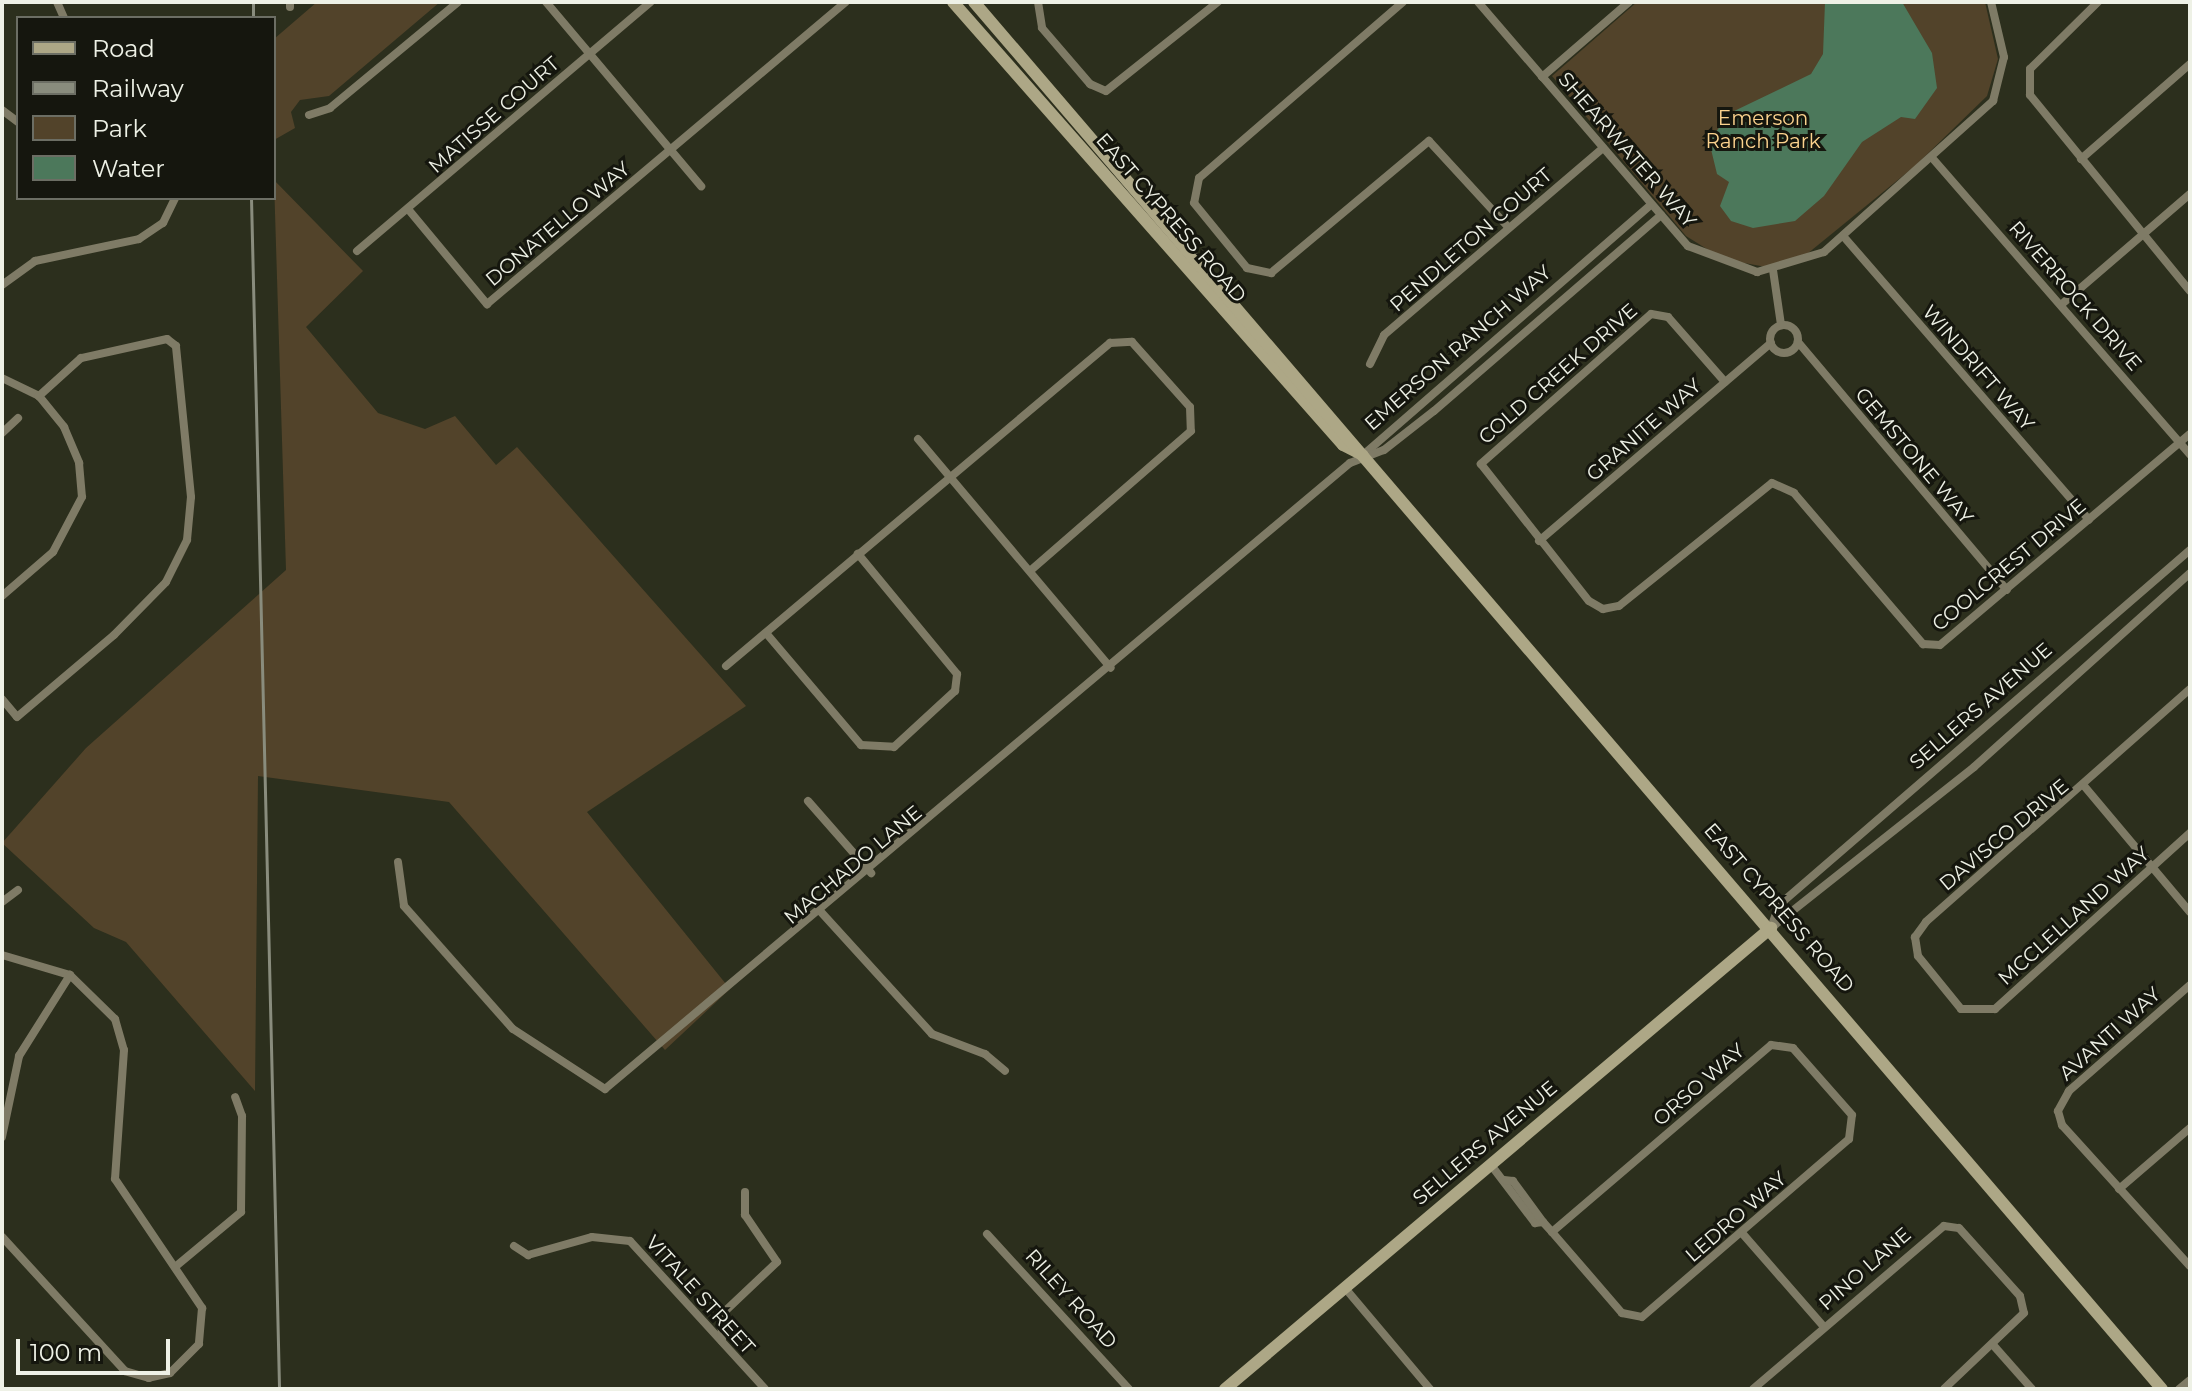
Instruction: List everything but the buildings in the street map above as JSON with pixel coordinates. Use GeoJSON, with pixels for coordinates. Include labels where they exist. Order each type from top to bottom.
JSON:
{"type":"FeatureCollection","features":[{"type":"Feature","properties":{"kind":"street"},"geometry":{"type":"LineString","coordinates":[[309,115],[330,108],[458,2]]}},
{"type":"Feature","properties":{"kind":"street"},"geometry":{"type":"LineString","coordinates":[[546,2],[701,186]]}},
{"type":"Feature","properties":{"kind":"street","name":"MATISSE COURT"},"geometry":{"type":"LineString","coordinates":[[357,251],[651,2]]}},
{"type":"Feature","properties":{"kind":"street"},"geometry":{"type":"LineString","coordinates":[[670,150],[846,2]]}},
{"type":"Feature","properties":{"kind":"street","name":"EAST CYPRESS ROAD"},"geometry":{"type":"LineString","coordinates":[[953,2],[1343,445],[1363,455]]}},
{"type":"Feature","properties":{"kind":"street","name":"EAST CYPRESS ROAD"},"geometry":{"type":"LineString","coordinates":[[974,2],[1771,928],[2162,1389]]}},
{"type":"Feature","properties":{"kind":"street"},"geometry":{"type":"LineString","coordinates":[[1038,2],[1042,28],[1090,84],[1106,91],[1218,2]]}},
{"type":"Feature","properties":{"kind":"street"},"geometry":{"type":"LineString","coordinates":[[1403,2],[1199,178],[1194,203],[1247,268],[1271,273],[1429,141],[1509,228]]}},
{"type":"Feature","properties":{"kind":"street","name":"SHEARWATER WAY"},"geometry":{"type":"LineString","coordinates":[[1478,2],[1688,246],[1718,262],[1773,270]]}},
{"type":"Feature","properties":{"kind":"street"},"geometry":{"type":"LineString","coordinates":[[1542,77],[1629,2]]}},
{"type":"Feature","properties":{"kind":"street"},"geometry":{"type":"LineString","coordinates":[[1798,342],[1785,352],[1771,343],[1781,325],[1773,270],[1844,237],[1934,160],[1993,101],[2004,57],[1991,2]]}},
{"type":"Feature","properties":{"kind":"street"},"geometry":{"type":"LineString","coordinates":[[2098,2],[2030,69],[2030,95],[2190,291]]}},
{"type":"Feature","properties":{"kind":"street"},"geometry":{"type":"LineString","coordinates":[[2081,159],[2190,64]]}},
{"type":"Feature","properties":{"kind":"street","name":"PENDLETON COURT"},"geometry":{"type":"LineString","coordinates":[[1370,364],[1384,335],[1603,148]]}},
{"type":"Feature","properties":{"kind":"street","name":"DONATELLO WAY"},"geometry":{"type":"LineString","coordinates":[[408,209],[487,304],[670,150]]}},
{"type":"Feature","properties":{"kind":"street","name":"RIVERROCK DRIVE"},"geometry":{"type":"LineString","coordinates":[[1934,160],[2190,455]]}},
{"type":"Feature","properties":{"kind":"street"},"geometry":{"type":"LineString","coordinates":[[2062,304],[2190,194]]}},
{"type":"Feature","properties":{"kind":"street"},"geometry":{"type":"LineString","coordinates":[[2,285],[35,261],[139,239],[163,223],[174,200]]}},
{"type":"Feature","properties":{"kind":"street","name":"EMERSON RANCH WAY"},"geometry":{"type":"LineString","coordinates":[[1363,455],[1651,205]]}},
{"type":"Feature","properties":{"kind":"street","name":"EMERSON RANCH WAY"},"geometry":{"type":"LineString","coordinates":[[1363,455],[1384,450],[1434,411],[1661,215]]}},
{"type":"Feature","properties":{"kind":"street","name":"WINDRIFT WAY"},"geometry":{"type":"LineString","coordinates":[[1844,237],[2089,520]]}},
{"type":"Feature","properties":{"kind":"street","name":"COLD CREEK DRIVE"},"geometry":{"type":"LineString","coordinates":[[1539,541],[1481,464],[1651,314],[1668,317],[1725,382]]}},
{"type":"Feature","properties":{"kind":"street","name":"GEMSTONE WAY"},"geometry":{"type":"LineString","coordinates":[[1781,325],[1794,329],[1798,342],[2007,590]]}},
{"type":"Feature","properties":{"kind":"street"},"geometry":{"type":"LineString","coordinates":[[2,699],[17,717],[166,582],[187,540],[191,497],[181,357],[167,339],[81,358],[39,396]]}},
{"type":"Feature","properties":{"kind":"street"},"geometry":{"type":"LineString","coordinates":[[726,666],[1110,343],[1140,347],[1190,407],[1191,431],[1030,571]]}},
{"type":"Feature","properties":{"kind":"street","name":"GRANITE WAY"},"geometry":{"type":"LineString","coordinates":[[1539,541],[1771,343]]}},
{"type":"Feature","properties":{"kind":"street"},"geometry":{"type":"LineString","coordinates":[[2,378],[39,396],[79,463],[82,497],[53,552],[2,596]]}},
{"type":"Feature","properties":{"kind":"street"},"geometry":{"type":"LineString","coordinates":[[2,433],[18,418]]}},
{"type":"Feature","properties":{"kind":"street","name":"COOLCREST DRIVE"},"geometry":{"type":"LineString","coordinates":[[1539,541],[1603,609],[1619,606],[1772,483],[1794,493],[1923,644],[1946,642],[2190,434]]}},
{"type":"Feature","properties":{"kind":"street"},"geometry":{"type":"LineString","coordinates":[[918,439],[1111,668]]}},
{"type":"Feature","properties":{"kind":"street","name":"MACHADO LANE"},"geometry":{"type":"LineString","coordinates":[[398,862],[404,906],[513,1029],[605,1089],[871,873],[1363,455]]}},
{"type":"Feature","properties":{"kind":"street","name":"SELLERS AVENUE"},"geometry":{"type":"LineString","coordinates":[[1771,928],[1779,905],[2190,550]]}},
{"type":"Feature","properties":{"kind":"street"},"geometry":{"type":"LineString","coordinates":[[766,633],[861,745],[894,747],[955,691],[957,674],[858,554]]}},
{"type":"Feature","properties":{"kind":"street","name":"SELLERS AVENUE"},"geometry":{"type":"LineString","coordinates":[[1225,1389],[1771,928],[1974,767],[2190,573]]}},
{"type":"Feature","properties":{"kind":"street","name":"DAVISCO DRIVE"},"geometry":{"type":"LineString","coordinates":[[1975,1014],[1961,1009],[1918,956],[1915,937],[2085,787],[2190,689]]}},
{"type":"Feature","properties":{"kind":"street"},"geometry":{"type":"LineString","coordinates":[[2085,787],[2190,912]]}},
{"type":"Feature","properties":{"kind":"street"},"geometry":{"type":"LineString","coordinates":[[808,801],[871,873]]}},
{"type":"Feature","properties":{"kind":"street","name":"MCCLELLAND WAY"},"geometry":{"type":"LineString","coordinates":[[1975,1014],[1995,1009],[2190,833]]}},
{"type":"Feature","properties":{"kind":"street"},"geometry":{"type":"LineString","coordinates":[[2,902],[18,890]]}},
{"type":"Feature","properties":{"kind":"street"},"geometry":{"type":"LineString","coordinates":[[821,912],[932,1034],[985,1054],[1005,1071]]}},
{"type":"Feature","properties":{"kind":"street"},"geometry":{"type":"LineString","coordinates":[[2,955],[70,975],[115,1019],[124,1050],[115,1179],[175,1267],[204,1322],[190,1357],[149,1378],[111,1362],[2,1237]]}},
{"type":"Feature","properties":{"kind":"street"},"geometry":{"type":"LineString","coordinates":[[2,1137],[19,1056],[70,975]]}},
{"type":"Feature","properties":{"kind":"street","name":"AVANTI WAY"},"geometry":{"type":"LineString","coordinates":[[2119,1189],[2062,1125],[2058,1111],[2069,1091],[2190,985]]}},
{"type":"Feature","properties":{"kind":"street","name":"ORSO WAY"},"geometry":{"type":"LineString","coordinates":[[1552,1232],[1771,1045],[1793,1048],[1852,1115],[1855,1129]]}},
{"type":"Feature","properties":{"kind":"street"},"geometry":{"type":"LineString","coordinates":[[175,1267],[241,1212],[242,1116],[235,1097]]}},
{"type":"Feature","properties":{"kind":"street"},"geometry":{"type":"LineString","coordinates":[[2190,1128],[2119,1189],[2190,1266]]}},
{"type":"Feature","properties":{"kind":"street","name":"LEDRO WAY"},"geometry":{"type":"LineString","coordinates":[[1552,1232],[1630,1318],[1652,1312],[1855,1129]]}},
{"type":"Feature","properties":{"kind":"street"},"geometry":{"type":"LineString","coordinates":[[1491,1165],[1535,1223],[1543,1222],[1552,1232]]}},
{"type":"Feature","properties":{"kind":"street"},"geometry":{"type":"LineString","coordinates":[[722,1342],[721,1315],[777,1262],[745,1215],[745,1192]]}},
{"type":"Feature","properties":{"kind":"street","name":"PINO LANE"},"geometry":{"type":"LineString","coordinates":[[1753,1389],[1944,1226],[1959,1228],[2020,1296],[2024,1313],[1994,1346]]}},
{"type":"Feature","properties":{"kind":"street"},"geometry":{"type":"LineString","coordinates":[[1742,1233],[1824,1327]]}},
{"type":"Feature","properties":{"kind":"street","name":"RILEY ROAD"},"geometry":{"type":"LineString","coordinates":[[987,1234],[1129,1389]]}},
{"type":"Feature","properties":{"kind":"street","name":"VITALE STREET"},"geometry":{"type":"LineString","coordinates":[[514,1246],[528,1255],[592,1237],[630,1241],[765,1389]]}},
{"type":"Feature","properties":{"kind":"street"},"geometry":{"type":"LineString","coordinates":[[1345,1288],[1430,1389]]}},
{"type":"Feature","properties":{"kind":"street"},"geometry":{"type":"LineString","coordinates":[[1944,1389],[1994,1346],[2032,1389]]}},
{"type":"Feature","properties":{"kind":"street"},"geometry":{"type":"LineString","coordinates":[[149,1378],[149,1389]]}},
{"type":"Feature","properties":{"kind":"street"},"geometry":{"type":"LineString","coordinates":[[2179,1389],[2190,1380]]}},
{"type":"Feature","properties":{"kind":"green space"},"geometry":{"type":"Polygon","coordinates":[[[317,2],[440,2],[329,96],[300,100],[291,112],[295,128],[276,139],[276,37],[317,2]]]}},
{"type":"Feature","properties":{"kind":"green space","name":"Emerson Ranch Park"},"geometry":{"type":"Polygon","coordinates":[[[1637,2],[1985,2],[1998,59],[1987,96],[1915,166],[1807,254],[1766,267],[1723,259],[1686,236],[1552,76],[1637,2]]]}},
{"type":"Feature","properties":{"kind":"green space"},"geometry":{"type":"Polygon","coordinates":[[[276,182],[363,271],[306,327],[378,413],[425,429],[455,416],[496,465],[517,447],[746,706],[587,812],[730,989],[665,1050],[449,802],[258,776],[255,1091],[126,942],[94,928],[2,843],[86,748],[286,570],[276,182]]]}},
{"type":"Feature","properties":{"kind":"water"},"geometry":{"type":"Polygon","coordinates":[[[1825,2],[1902,2],[1932,53],[1937,88],[1915,119],[1901,117],[1862,142],[1824,196],[1795,221],[1753,228],[1731,221],[1720,206],[1729,182],[1717,174],[1709,141],[1730,113],[1811,74],[1823,54],[1825,2]]]}},
{"type":"Feature","properties":{"kind":"railway"},"geometry":{"type":"LineString","coordinates":[[253,2],[253,16]]}},
{"type":"Feature","properties":{"kind":"railway"},"geometry":{"type":"LineString","coordinates":[[251,200],[279,1389]]}}]}
